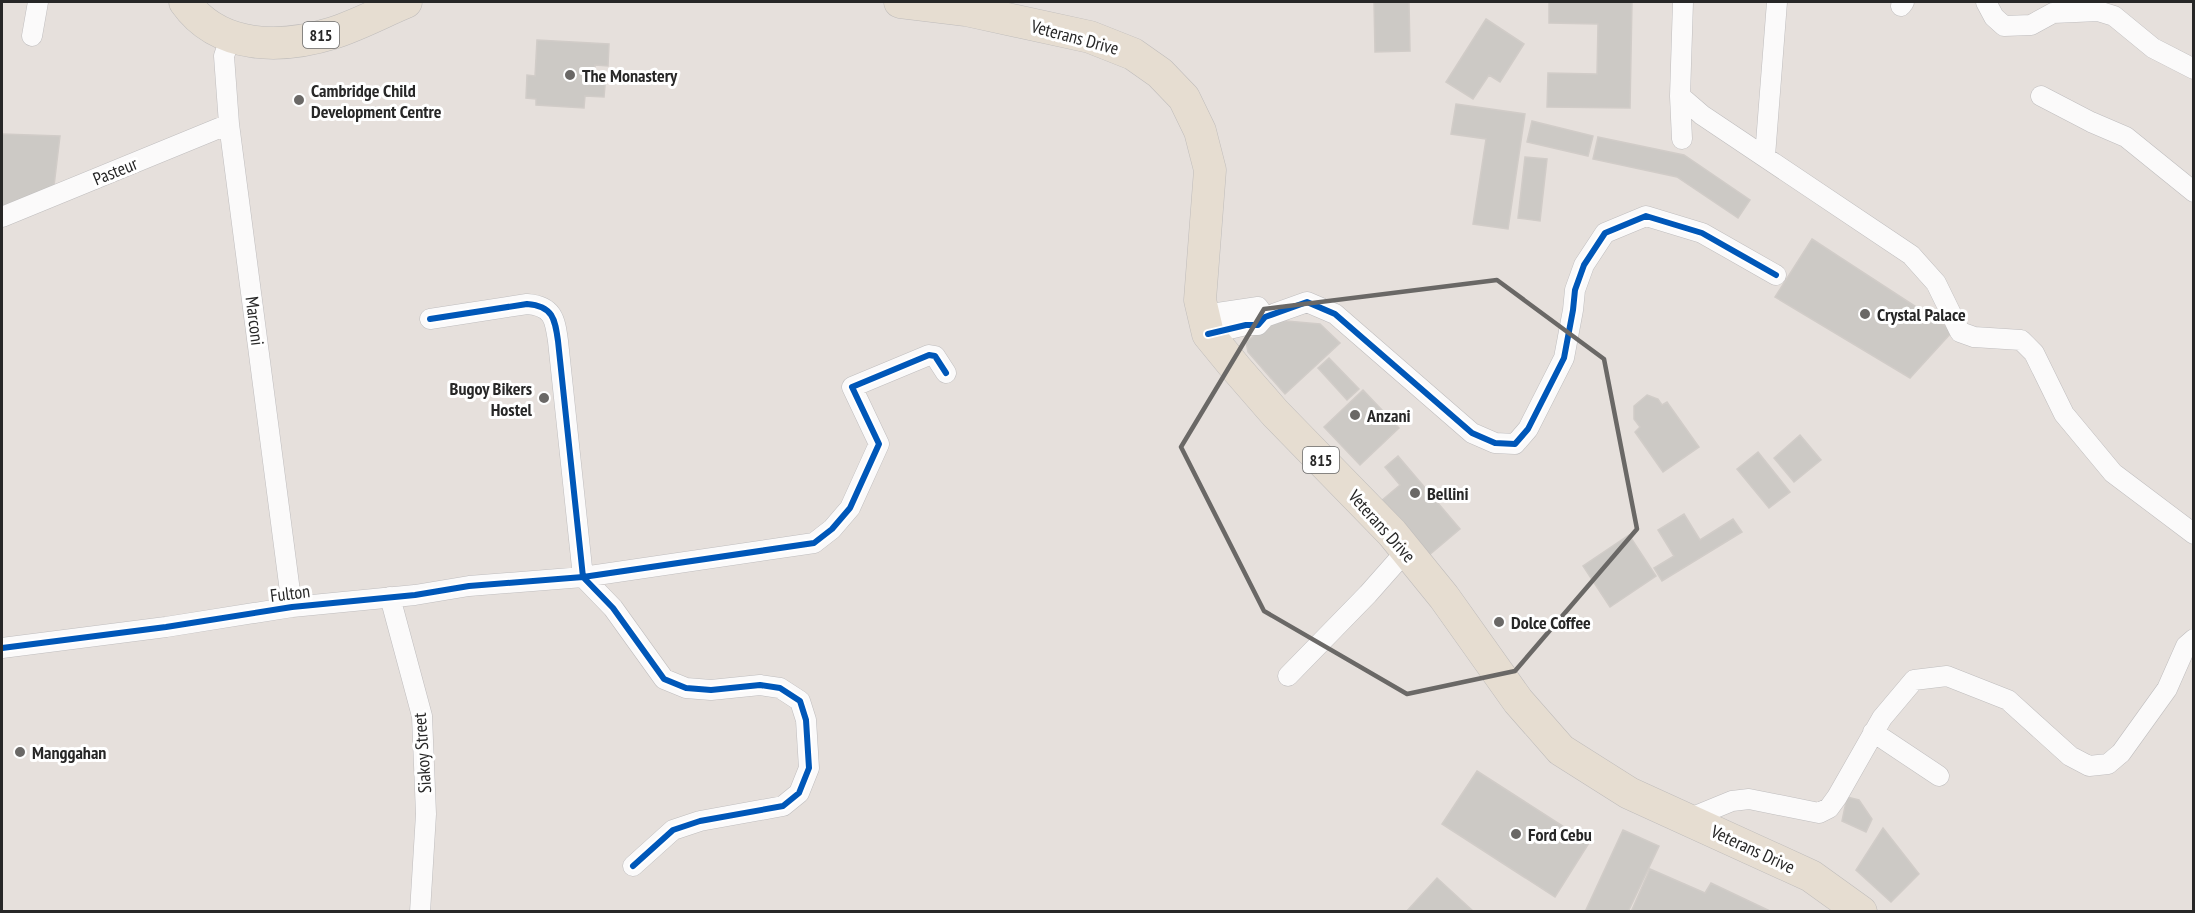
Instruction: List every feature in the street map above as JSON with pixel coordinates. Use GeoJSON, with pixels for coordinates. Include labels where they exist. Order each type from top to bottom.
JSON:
{"type":"FeatureCollection","features":[{"type":"Feature","properties":{"kind":"main road","name":"815"},"geometry":{"type":"LineString","coordinates":[[185,2],[195,15],[212,27],[231,36],[258,44],[297,41],[333,33],[406,2]]}},
{"type":"Feature","properties":{"kind":"main road","name":"Veterans Drive"},"geometry":{"type":"LineString","coordinates":[[900,2],[966,10],[1090,38],[1133,54],[1160,73],[1184,98],[1200,131],[1210,170],[1200,300],[1206,325],[1275,413],[1392,533],[1444,597],[1518,701],[1561,750],[1629,793],[1811,876],[1861,912]]}},
{"type":"Feature","properties":{"kind":"street"},"geometry":{"type":"LineString","coordinates":[[32,36],[38,2]]}},
{"type":"Feature","properties":{"kind":"street"},"geometry":{"type":"LineString","coordinates":[[1682,139],[1680,96],[1683,2]]}},
{"type":"Feature","properties":{"kind":"street"},"geometry":{"type":"LineString","coordinates":[[1765,156],[1777,2]]}},
{"type":"Feature","properties":{"kind":"street"},"geometry":{"type":"LineString","coordinates":[[1986,2],[1994,18],[2004,26],[2031,25],[2053,13],[2098,11],[2114,16],[2153,48],[2193,69]]}},
{"type":"Feature","properties":{"kind":"street","name":"Marconi"},"geometry":{"type":"LineString","coordinates":[[231,36],[224,56],[229,124],[292,607]]}},
{"type":"Feature","properties":{"kind":"street"},"geometry":{"type":"LineString","coordinates":[[1680,96],[1702,115],[1911,255],[1936,283],[1960,332],[1974,337],[2021,340],[2034,353],[2064,414],[2113,473],[2193,534]]}},
{"type":"Feature","properties":{"kind":"street"},"geometry":{"type":"LineString","coordinates":[[2041,96],[2126,137],[2193,192]]}},
{"type":"Feature","properties":{"kind":"street","name":"Pasteur"},"geometry":{"type":"LineString","coordinates":[[2,217],[229,124]]}},
{"type":"Feature","properties":{"kind":"street"},"geometry":{"type":"LineString","coordinates":[[1206,325],[1258,306],[1265,317],[1307,302],[1335,314],[1472,433],[1495,443],[1515,444],[1528,429],[1564,358],[1574,310],[1575,290],[1584,265],[1605,233],[1646,216],[1702,233],[1776,275]]}},
{"type":"Feature","properties":{"kind":"street"},"geometry":{"type":"LineString","coordinates":[[430,319],[528,304],[543,308],[555,320],[583,577],[613,608],[664,679],[686,688],[711,690],[760,685],[780,688],[800,701],[806,720],[809,768],[799,793],[783,806],[700,820],[674,830],[633,866]]}},
{"type":"Feature","properties":{"kind":"street","name":"Fulton"},"geometry":{"type":"LineString","coordinates":[[2,648],[166,627],[292,607],[469,586],[583,577],[814,543],[832,529],[850,508],[879,444],[852,387],[929,355],[935,356],[946,373]]}},
{"type":"Feature","properties":{"kind":"street"},"geometry":{"type":"LineString","coordinates":[[1288,676],[1368,594],[1406,551]]}},
{"type":"Feature","properties":{"kind":"street","name":"Siakoy Street"},"geometry":{"type":"LineString","coordinates":[[390,597],[422,716],[426,814],[420,912]]}},
{"type":"Feature","properties":{"kind":"street"},"geometry":{"type":"LineString","coordinates":[[1688,819],[1732,801],[1749,799],[1819,813],[1824,811],[1837,797],[1873,732],[1894,701],[1914,680],[1947,676],[2008,700],[2070,756],[2090,766],[2108,764],[2121,753],[2167,689],[2186,646],[2193,639]]}},
{"type":"Feature","properties":{"kind":"street"},"geometry":{"type":"LineString","coordinates":[[1873,732],[1939,776]]}},
{"type":"Feature","properties":{"kind":"highlighted area"},"geometry":{"type":"Polygon","coordinates":[[[1497,280],[1604,359],[1637,529],[1515,671],[1407,694],[1264,611],[1181,447],[1264,309],[1497,280]]]}},
{"type":"Feature","properties":{"kind":"building"},"geometry":{"type":"Polygon","coordinates":[[[1374,2],[1409,2],[1410,51],[1375,52],[1374,2]]]}},
{"type":"Feature","properties":{"kind":"building"},"geometry":{"type":"Polygon","coordinates":[[[1549,2],[1632,2],[1630,108],[1547,107],[1548,73],[1597,74],[1598,24],[1549,23],[1549,2]]]}},
{"type":"Feature","properties":{"kind":"building"},"geometry":{"type":"Polygon","coordinates":[[[1486,19],[1524,44],[1500,82],[1489,75],[1473,99],[1446,82],[1486,19]]]}},
{"type":"Feature","properties":{"kind":"building","name":"The Monastery"},"geometry":{"type":"Polygon","coordinates":[[[537,40],[609,44],[608,66],[595,65],[595,73],[606,74],[604,97],[585,96],[584,108],[536,105],[536,99],[526,98],[527,75],[535,76],[537,40]]]}},
{"type":"Feature","properties":{"kind":"building"},"geometry":{"type":"Polygon","coordinates":[[[1456,104],[1525,114],[1508,229],[1473,224],[1486,139],[1451,134],[1456,104]]]}},
{"type":"Feature","properties":{"kind":"building"},"geometry":{"type":"Polygon","coordinates":[[[1532,121],[1593,136],[1588,156],[1527,142],[1532,121]]]}},
{"type":"Feature","properties":{"kind":"building"},"geometry":{"type":"Polygon","coordinates":[[[2,134],[60,136],[53,194],[2,212],[2,134]]]}},
{"type":"Feature","properties":{"kind":"building"},"geometry":{"type":"Polygon","coordinates":[[[1598,137],[1684,155],[1750,200],[1738,218],[1677,177],[1593,159],[1598,137]]]}},
{"type":"Feature","properties":{"kind":"building"},"geometry":{"type":"Polygon","coordinates":[[[1525,157],[1547,159],[1540,221],[1518,218],[1525,157]]]}},
{"type":"Feature","properties":{"kind":"building","name":"Crystal Palace"},"geometry":{"type":"Polygon","coordinates":[[[1812,239],[1953,331],[1910,378],[1775,297],[1812,239]]]}},
{"type":"Feature","properties":{"kind":"building"},"geometry":{"type":"Polygon","coordinates":[[[1275,320],[1320,324],[1340,343],[1285,394],[1248,352],[1246,342],[1275,320]]]}},
{"type":"Feature","properties":{"kind":"building"},"geometry":{"type":"Polygon","coordinates":[[[1329,358],[1359,389],[1347,400],[1318,368],[1329,358]]]}},
{"type":"Feature","properties":{"kind":"building"},"geometry":{"type":"Polygon","coordinates":[[[1363,390],[1399,428],[1360,465],[1324,427],[1363,390]]]}},
{"type":"Feature","properties":{"kind":"building"},"geometry":{"type":"Polygon","coordinates":[[[1647,395],[1658,399],[1662,405],[1667,402],[1699,447],[1663,472],[1635,432],[1640,427],[1634,419],[1634,406],[1647,395]]]}},
{"type":"Feature","properties":{"kind":"building"},"geometry":{"type":"Polygon","coordinates":[[[1800,435],[1821,460],[1794,482],[1774,458],[1800,435]]]}},
{"type":"Feature","properties":{"kind":"building"},"geometry":{"type":"Polygon","coordinates":[[[1758,452],[1790,492],[1769,508],[1737,469],[1758,452]]]}},
{"type":"Feature","properties":{"kind":"building"},"geometry":{"type":"Polygon","coordinates":[[[1398,456],[1460,529],[1428,556],[1381,501],[1400,485],[1385,467],[1398,456]]]}},
{"type":"Feature","properties":{"kind":"building"},"geometry":{"type":"Polygon","coordinates":[[[1684,514],[1700,540],[1733,519],[1742,532],[1662,581],[1654,568],[1674,556],[1658,530],[1684,514]]]}},
{"type":"Feature","properties":{"kind":"building"},"geometry":{"type":"Polygon","coordinates":[[[1629,535],[1656,576],[1610,607],[1583,566],[1629,535]]]}},
{"type":"Feature","properties":{"kind":"building","name":"Ford Cebu"},"geometry":{"type":"Polygon","coordinates":[[[1477,771],[1589,843],[1555,897],[1442,824],[1477,771]]]}},
{"type":"Feature","properties":{"kind":"building"},"geometry":{"type":"Polygon","coordinates":[[[1847,797],[1859,800],[1872,819],[1866,832],[1842,821],[1847,797]]]}},
{"type":"Feature","properties":{"kind":"building"},"geometry":{"type":"Polygon","coordinates":[[[1883,828],[1919,874],[1891,902],[1856,870],[1883,828]]]}},
{"type":"Feature","properties":{"kind":"building"},"geometry":{"type":"Polygon","coordinates":[[[1623,830],[1659,846],[1628,912],[1585,912],[1623,830]]]}},
{"type":"Feature","properties":{"kind":"building"},"geometry":{"type":"Polygon","coordinates":[[[1650,869],[1705,893],[1711,883],[1772,912],[1631,912],[1650,869]]]}},
{"type":"Feature","properties":{"kind":"building"},"geometry":{"type":"Polygon","coordinates":[[[1437,878],[1474,912],[1406,912],[1437,878]]]}},
{"type":"Feature","properties":{"kind":"cycle path"},"geometry":{"type":"LineString","coordinates":[[1208,334],[1246,325],[1258,325],[1265,317],[1307,302],[1335,314],[1472,433],[1495,443],[1515,444],[1528,429],[1564,358],[1575,290],[1584,265],[1605,233],[1646,216],[1702,233],[1776,275]]}},
{"type":"Feature","properties":{"kind":"cycle path"},"geometry":{"type":"LineString","coordinates":[[430,319],[527,304],[536,305],[551,315],[556,326],[558,341],[583,577],[613,608],[664,679],[686,688],[711,690],[760,685],[780,688],[800,701],[806,720],[809,768],[799,793],[783,806],[700,821],[673,830],[633,866]]}},
{"type":"Feature","properties":{"kind":"cycle path"},"geometry":{"type":"LineString","coordinates":[[2,648],[166,627],[292,607],[415,595],[469,586],[583,577],[814,543],[832,529],[850,508],[879,444],[852,387],[929,355],[935,356],[946,373]]}},
{"type":"Feature","properties":{"kind":"place","name":"The Monastery"},"geometry":{"type":"Point","coordinates":[570,75]}},
{"type":"Feature","properties":{"kind":"place","name":"Cambridge Child Development Centre"},"geometry":{"type":"Point","coordinates":[299,100]}},
{"type":"Feature","properties":{"kind":"place","name":"Crystal Palace"},"geometry":{"type":"Point","coordinates":[1865,314]}},
{"type":"Feature","properties":{"kind":"place","name":"Bugoy Bikers Hostel"},"geometry":{"type":"Point","coordinates":[544,398]}},
{"type":"Feature","properties":{"kind":"place","name":"Anzani"},"geometry":{"type":"Point","coordinates":[1355,415]}},
{"type":"Feature","properties":{"kind":"place","name":"Bellini"},"geometry":{"type":"Point","coordinates":[1415,493]}},
{"type":"Feature","properties":{"kind":"place","name":"Dolce Coffee"},"geometry":{"type":"Point","coordinates":[1499,622]}},
{"type":"Feature","properties":{"kind":"place","name":"Manggahan"},"geometry":{"type":"Point","coordinates":[20,752]}},
{"type":"Feature","properties":{"kind":"place","name":"Ford Cebu"},"geometry":{"type":"Point","coordinates":[1516,834]}}]}
